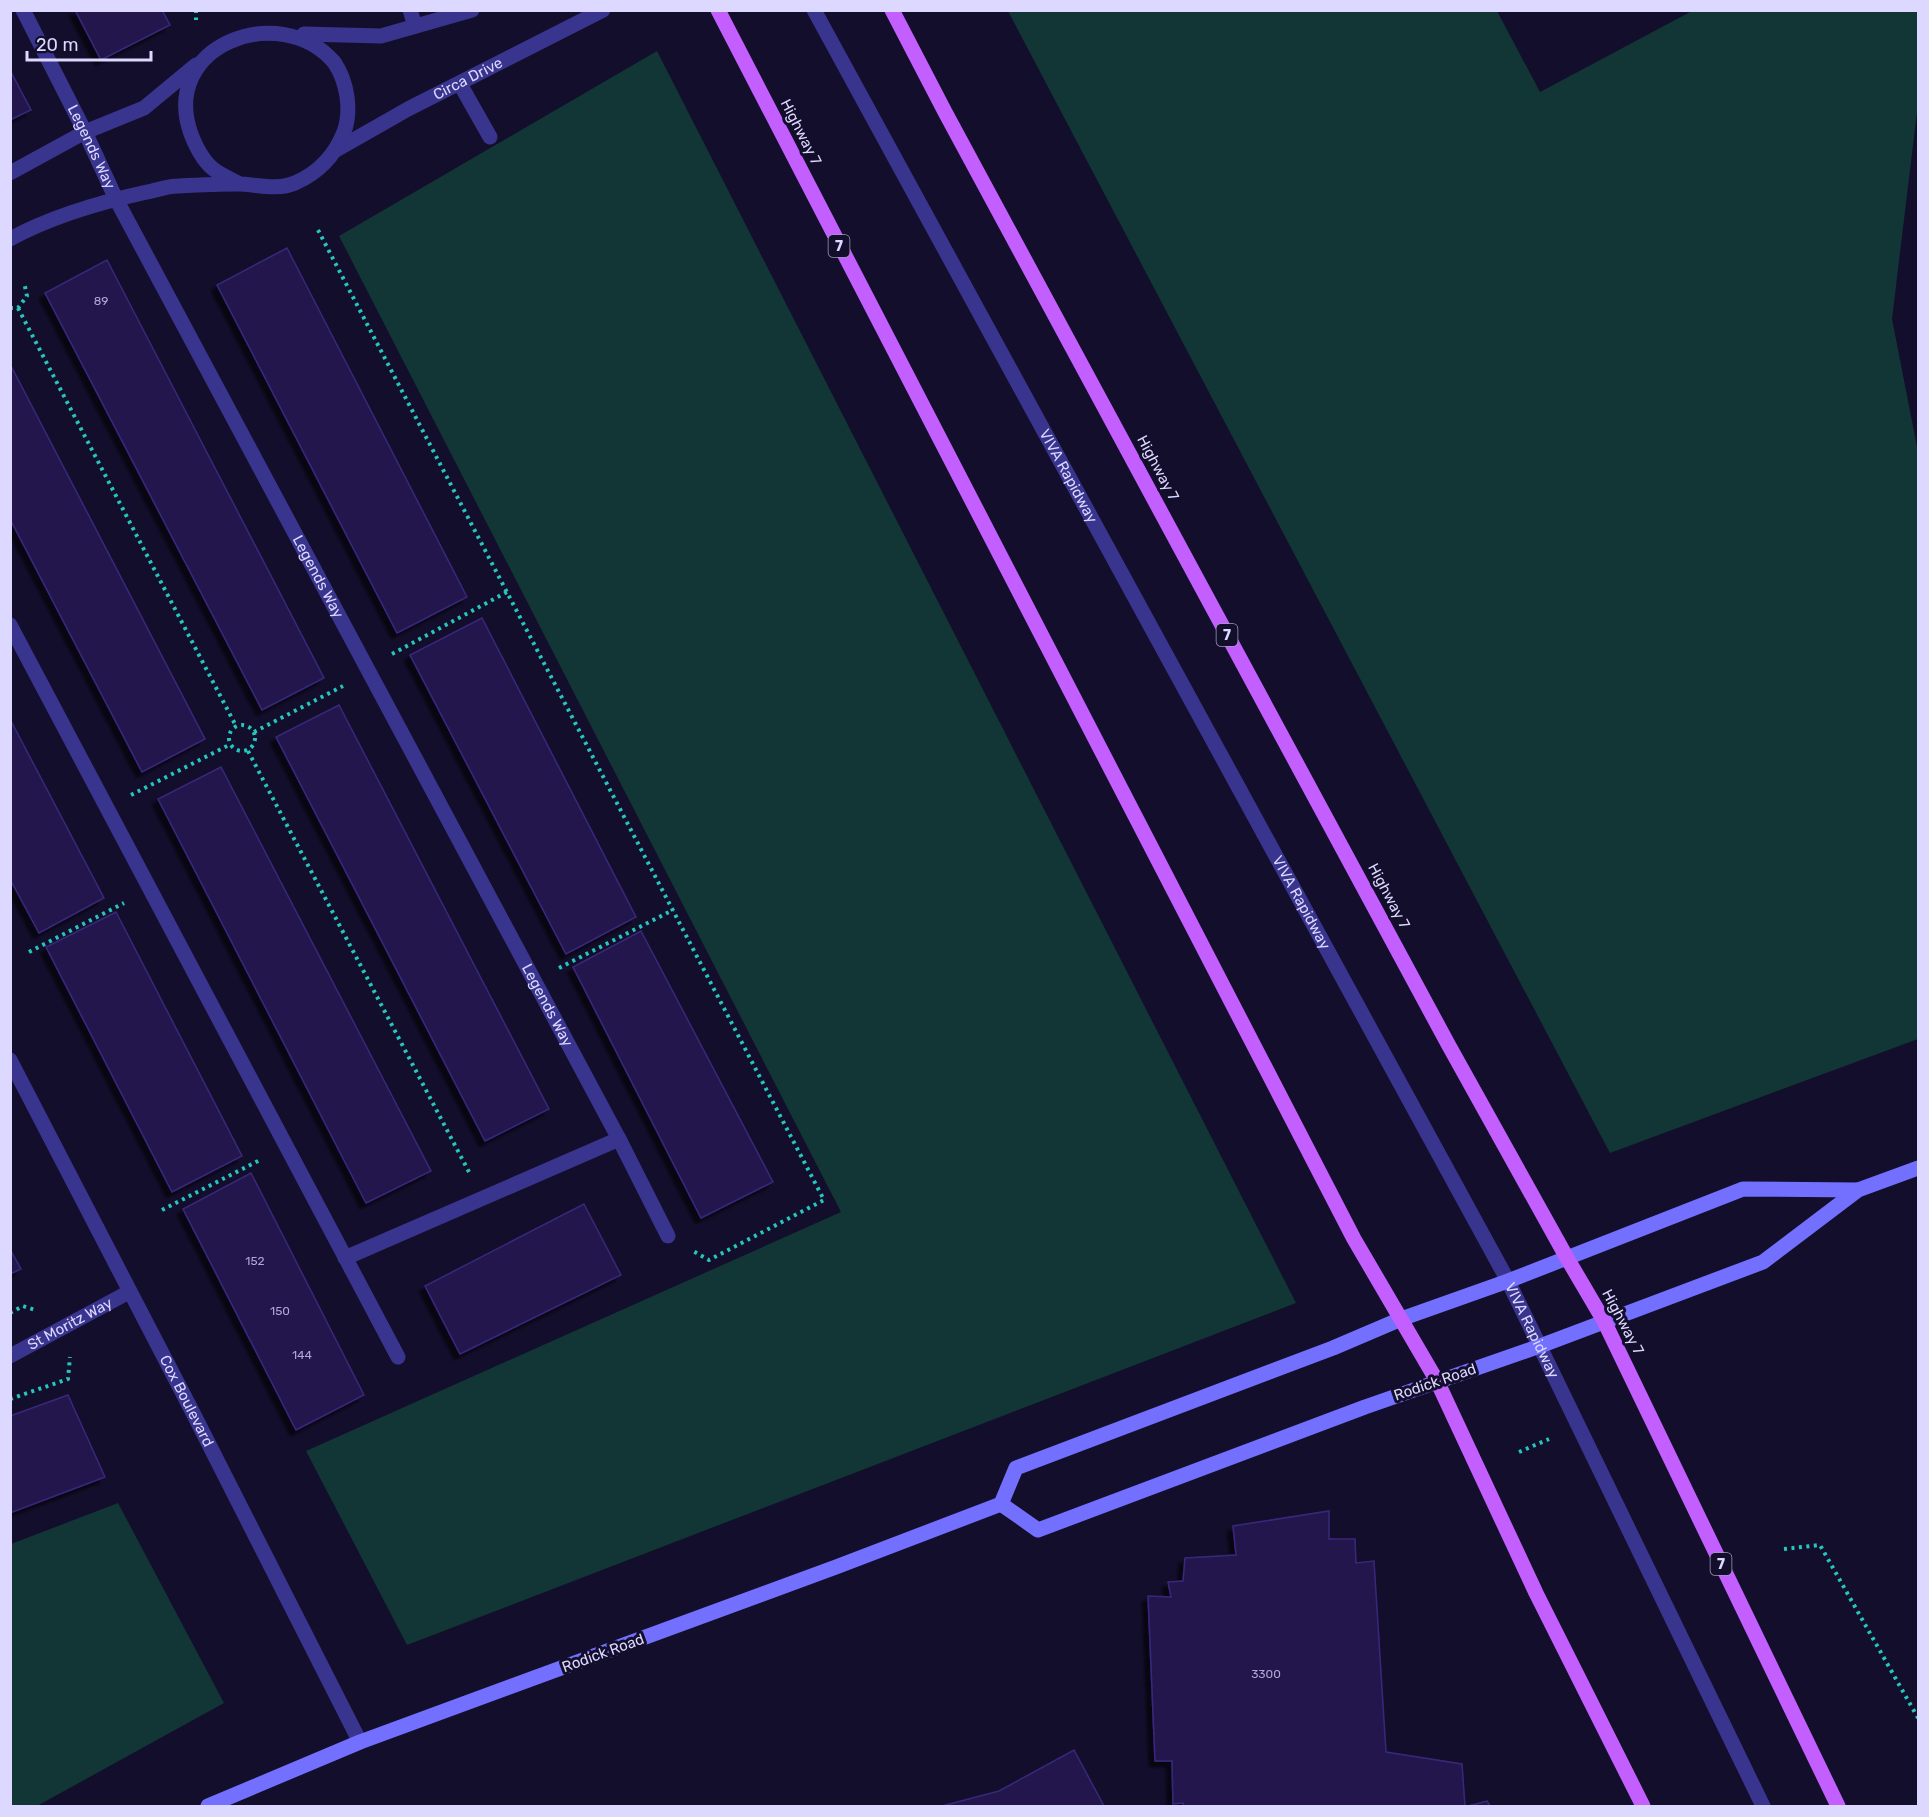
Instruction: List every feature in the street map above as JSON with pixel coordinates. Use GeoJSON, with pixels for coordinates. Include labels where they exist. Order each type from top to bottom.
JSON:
{"type":"FeatureCollection","features":[{"type":"Feature","properties":{"kind":"main road","name":"Highway 7"},"geometry":{"type":"LineString","coordinates":[[718,10],[1354,1239],[1437,1381],[1536,1593],[1643,1806]]}},
{"type":"Feature","properties":{"kind":"main road","name":"Highway 7"},"geometry":{"type":"LineString","coordinates":[[892,10],[1442,1034],[1604,1321],[1838,1806]]}},
{"type":"Feature","properties":{"kind":"main road","name":"Rodick Road"},"geometry":{"type":"LineString","coordinates":[[1001,1504],[1038,1530],[1763,1262],[1858,1190],[1918,1168]]}},
{"type":"Feature","properties":{"kind":"main road","name":"Rodick Road"},"geometry":{"type":"LineString","coordinates":[[208,1806],[360,1742],[1001,1504],[1016,1468],[1743,1189],[1858,1190]]}},
{"type":"Feature","properties":{"kind":"street","name":"Legends Way"},"geometry":{"type":"LineString","coordinates":[[23,10],[116,198],[619,1139],[668,1236]]}},
{"type":"Feature","properties":{"kind":"street"},"geometry":{"type":"LineString","coordinates":[[410,10],[415,26]]}},
{"type":"Feature","properties":{"kind":"street"},"geometry":{"type":"LineString","coordinates":[[10,173],[85,132],[144,108],[198,63],[213,45],[234,32],[256,26],[280,27],[304,34],[381,36],[472,10]]}},
{"type":"Feature","properties":{"kind":"street","name":"Circa Drive"},"geometry":{"type":"LineString","coordinates":[[336,150],[408,109],[603,10]]}},
{"type":"Feature","properties":{"kind":"street","name":"VIVA Rapidway"},"geometry":{"type":"LineString","coordinates":[[814,10],[1508,1281],[1763,1806]]}},
{"type":"Feature","properties":{"kind":"street"},"geometry":{"type":"LineString","coordinates":[[10,239],[32,228],[116,198],[176,186],[240,184],[267,189],[294,184],[318,171],[336,150],[345,130],[348,107],[345,85],[336,64],[322,47],[304,34]]}},
{"type":"Feature","properties":{"kind":"street"},"geometry":{"type":"LineString","coordinates":[[198,63],[186,90],[186,120],[189,129],[196,147],[214,170],[240,184]]}},
{"type":"Feature","properties":{"kind":"street"},"geometry":{"type":"LineString","coordinates":[[460,84],[490,137]]}},
{"type":"Feature","properties":{"kind":"street"},"geometry":{"type":"LineString","coordinates":[[10,625],[398,1357]]}},
{"type":"Feature","properties":{"kind":"street","name":"Cox Boulevard"},"geometry":{"type":"LineString","coordinates":[[10,1060],[360,1742]]}},
{"type":"Feature","properties":{"kind":"street"},"geometry":{"type":"LineString","coordinates":[[345,1258],[619,1139]]}},
{"type":"Feature","properties":{"kind":"street","name":"St Moritz Way"},"geometry":{"type":"LineString","coordinates":[[10,1356],[129,1292]]}},
{"type":"Feature","properties":{"kind":"path"},"geometry":{"type":"LineString","coordinates":[[196,10],[196,20]]}},
{"type":"Feature","properties":{"kind":"path"},"geometry":{"type":"LineString","coordinates":[[318,230],[824,1200],[709,1260],[668,1236]]}},
{"type":"Feature","properties":{"kind":"path"},"geometry":{"type":"LineString","coordinates":[[18,308],[27,296],[24,282]]}},
{"type":"Feature","properties":{"kind":"path"},"geometry":{"type":"LineString","coordinates":[[10,308],[18,308]]}},
{"type":"Feature","properties":{"kind":"path"},"geometry":{"type":"LineString","coordinates":[[18,308],[236,726]]}},
{"type":"Feature","properties":{"kind":"path"},"geometry":{"type":"LineString","coordinates":[[254,732],[351,682],[367,667],[507,592]]}},
{"type":"Feature","properties":{"kind":"path"},"geometry":{"type":"LineString","coordinates":[[236,726],[249,726],[254,732],[256,739],[254,746],[248,751],[235,750],[230,745],[228,737],[236,726]]}},
{"type":"Feature","properties":{"kind":"path"},"geometry":{"type":"LineString","coordinates":[[106,808],[230,745]]}},
{"type":"Feature","properties":{"kind":"path"},"geometry":{"type":"LineString","coordinates":[[248,751],[483,1198]]}},
{"type":"Feature","properties":{"kind":"path"},"geometry":{"type":"LineString","coordinates":[[29,952],[150,890]]}},
{"type":"Feature","properties":{"kind":"path"},"geometry":{"type":"LineString","coordinates":[[534,981],[673,910]]}},
{"type":"Feature","properties":{"kind":"path"},"geometry":{"type":"LineString","coordinates":[[162,1210],[286,1146]]}},
{"type":"Feature","properties":{"kind":"path"},"geometry":{"type":"LineString","coordinates":[[10,1399],[68,1379],[71,1353]]}},
{"type":"Feature","properties":{"kind":"path"},"geometry":{"type":"LineString","coordinates":[[1519,1452],[1549,1439]]}},
{"type":"Feature","properties":{"kind":"path"},"geometry":{"type":"LineString","coordinates":[[1784,1549],[1820,1545],[1918,1718]]}},
{"type":"Feature","properties":{"kind":"green space"},"geometry":{"type":"Polygon","coordinates":[[[1008,11],[1497,11],[1540,92],[1692,11],[1918,11],[1918,104],[1892,319],[1918,452],[1918,1039],[1610,1153],[1008,11]]]}},
{"type":"Feature","properties":{"kind":"green space"},"geometry":{"type":"Polygon","coordinates":[[[657,51],[1296,1303],[407,1645],[306,1451],[841,1212],[339,236],[657,51]]]}},
{"type":"Feature","properties":{"kind":"green space"},"geometry":{"type":"Polygon","coordinates":[[[118,1503],[224,1703],[37,1806],[11,1806],[11,1544],[118,1503]]]}},
{"type":"Feature","properties":{"kind":"building"},"geometry":{"type":"Polygon","coordinates":[[[75,10],[162,10],[170,25],[101,60],[75,10]]]}},
{"type":"Feature","properties":{"kind":"building"},"geometry":{"type":"Polygon","coordinates":[[[10,70],[31,110],[10,120],[10,70]]]}},
{"type":"Feature","properties":{"kind":"building"},"geometry":{"type":"Polygon","coordinates":[[[287,248],[467,597],[397,633],[217,285],[287,248]]]}},
{"type":"Feature","properties":{"kind":"building"},"geometry":{"type":"Polygon","coordinates":[[[107,260],[324,678],[262,710],[45,293],[107,260]]]}},
{"type":"Feature","properties":{"kind":"building"},"geometry":{"type":"Polygon","coordinates":[[[10,364],[205,739],[142,772],[10,519],[10,364]]]}},
{"type":"Feature","properties":{"kind":"building"},"geometry":{"type":"Polygon","coordinates":[[[482,618],[636,917],[566,954],[410,655],[482,618]]]}},
{"type":"Feature","properties":{"kind":"building"},"geometry":{"type":"Polygon","coordinates":[[[339,705],[549,1109],[485,1141],[276,737],[339,705]]]}},
{"type":"Feature","properties":{"kind":"building"},"geometry":{"type":"Polygon","coordinates":[[[10,719],[104,898],[39,933],[10,879],[10,719]]]}},
{"type":"Feature","properties":{"kind":"building"},"geometry":{"type":"Polygon","coordinates":[[[221,767],[431,1171],[366,1203],[158,799],[221,767]]]}},
{"type":"Feature","properties":{"kind":"building"},"geometry":{"type":"Polygon","coordinates":[[[116,912],[242,1156],[172,1192],[46,947],[116,912]]]}},
{"type":"Feature","properties":{"kind":"building"},"geometry":{"type":"Polygon","coordinates":[[[641,931],[773,1182],[701,1218],[573,967],[641,931]]]}},
{"type":"Feature","properties":{"kind":"building"},"geometry":{"type":"Polygon","coordinates":[[[251,1173],[364,1395],[296,1430],[183,1209],[251,1173]]]}},
{"type":"Feature","properties":{"kind":"building"},"geometry":{"type":"Polygon","coordinates":[[[584,1204],[621,1275],[460,1354],[425,1286],[584,1204]]]}},
{"type":"Feature","properties":{"kind":"building"},"geometry":{"type":"Polygon","coordinates":[[[10,1249],[21,1269],[10,1274],[10,1249]]]}},
{"type":"Feature","properties":{"kind":"building"},"geometry":{"type":"Polygon","coordinates":[[[68,1395],[105,1477],[10,1513],[10,1416],[68,1395]]]}},
{"type":"Feature","properties":{"kind":"building"},"geometry":{"type":"Polygon","coordinates":[[[1329,1511],[1329,1539],[1355,1539],[1356,1563],[1374,1561],[1386,1752],[1462,1764],[1465,1806],[1183,1806],[1183,1803],[1173,1804],[1172,1761],[1155,1761],[1148,1596],[1171,1597],[1168,1582],[1183,1581],[1185,1558],[1236,1555],[1233,1526],[1329,1511]]]}},
{"type":"Feature","properties":{"kind":"building"},"geometry":{"type":"Polygon","coordinates":[[[1074,1750],[1104,1806],[942,1806],[999,1791],[1074,1750]]]}},
{"type":"Feature","properties":{"kind":"building"},"geometry":{"type":"Polygon","coordinates":[[[1487,1801],[1490,1806],[1468,1806],[1487,1801]]]}}]}
